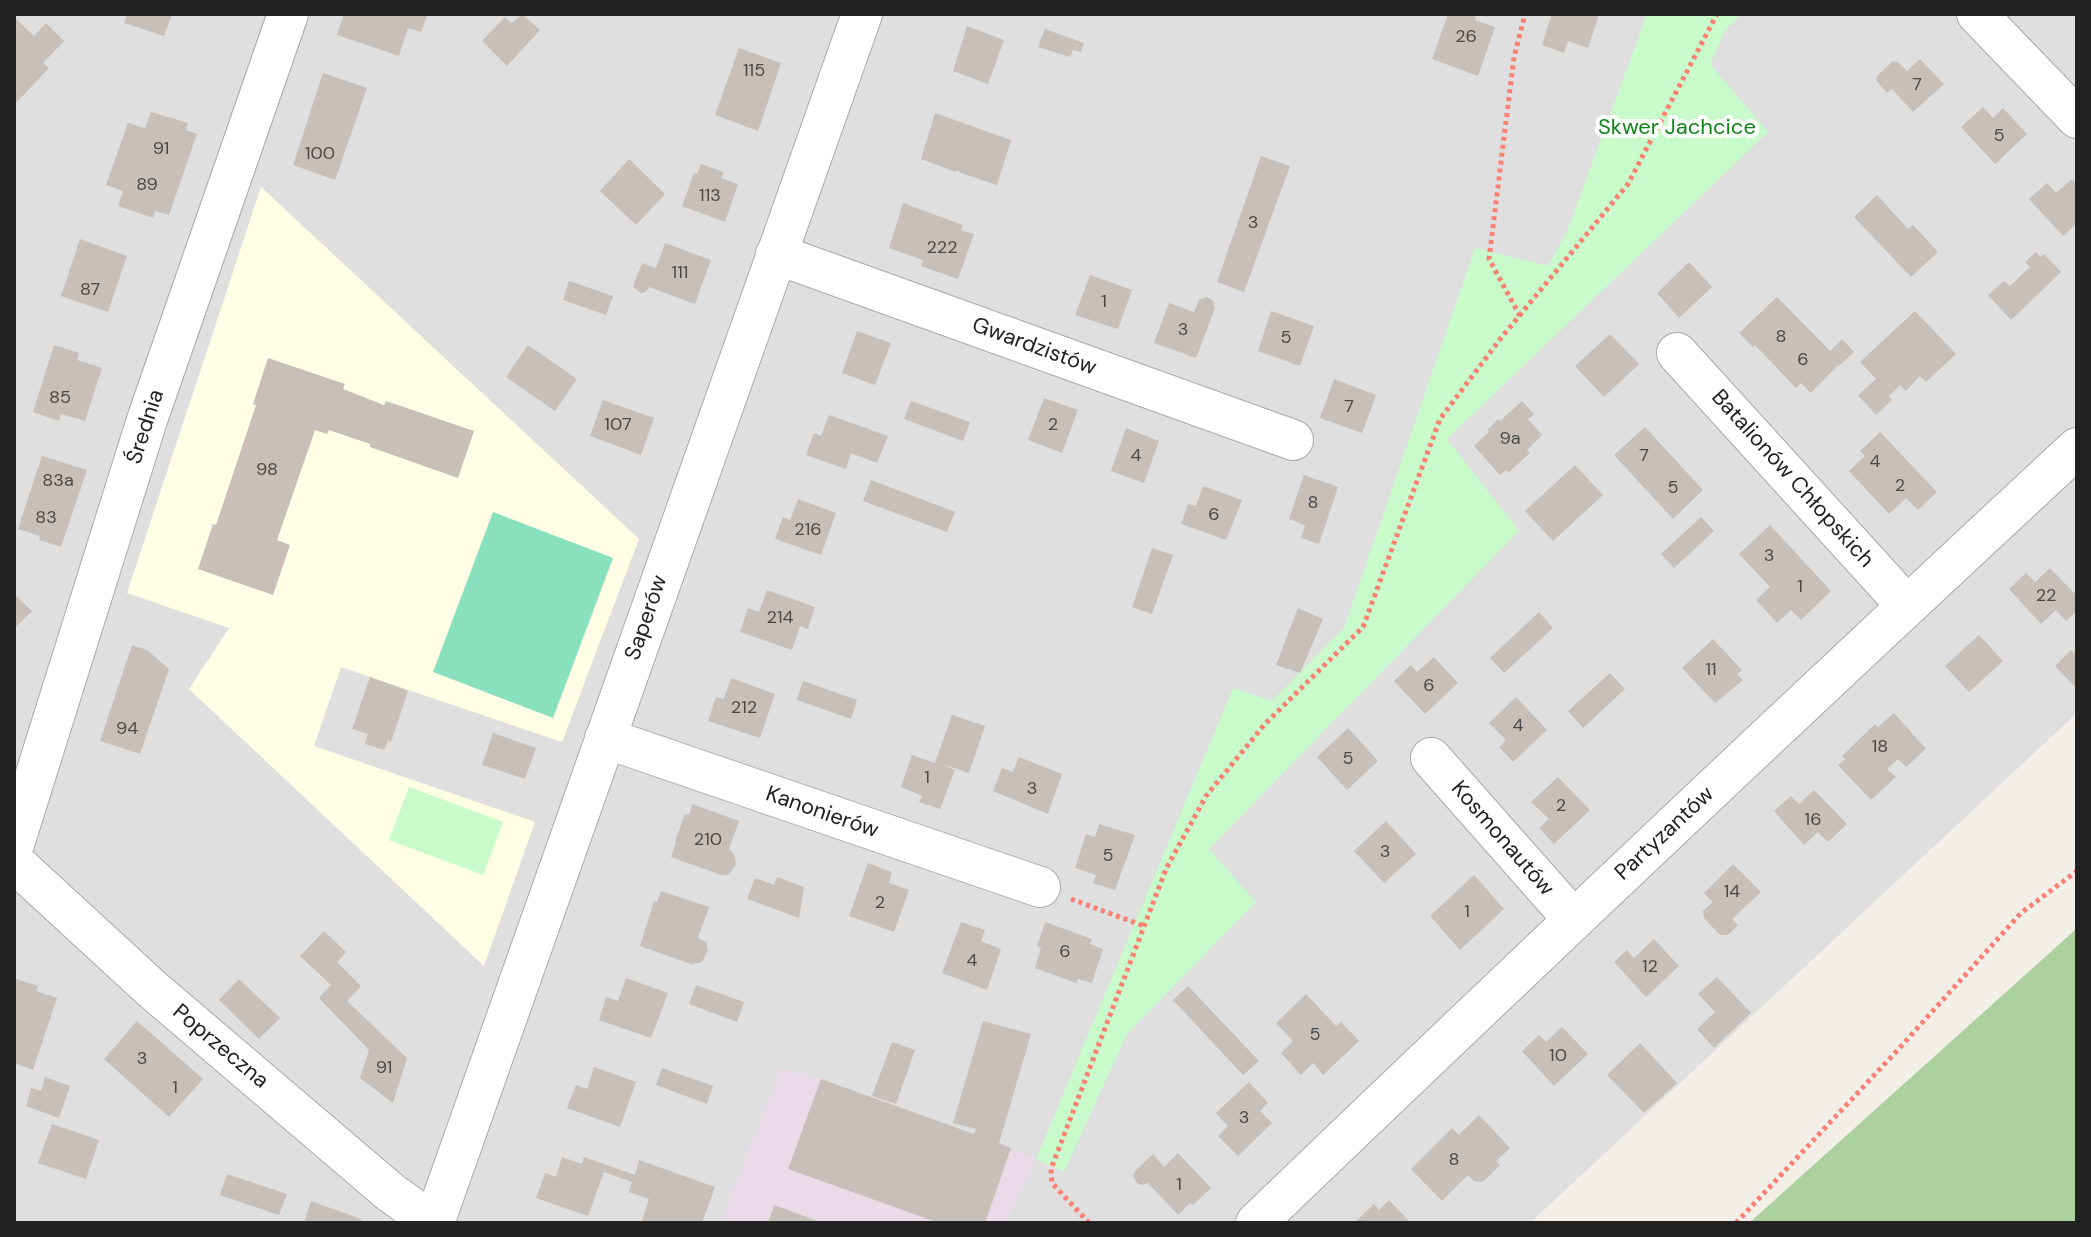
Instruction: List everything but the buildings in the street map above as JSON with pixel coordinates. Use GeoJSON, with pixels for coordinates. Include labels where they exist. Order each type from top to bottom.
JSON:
{"type":"FeatureCollection","features":[{"type":"Feature","properties":{"kind":"street","name":"Średnia"},"geometry":{"type":"LineString","coordinates":[[14,844],[147,420],[288,14]]}},
{"type":"Feature","properties":{"kind":"street","name":"Saperów"},"geometry":{"type":"LineString","coordinates":[[434,1223],[862,14]]}},
{"type":"Feature","properties":{"kind":"street"},"geometry":{"type":"LineString","coordinates":[[1977,14],[2077,118]]}},
{"type":"Feature","properties":{"kind":"street","name":"Gwardzistów"},"geometry":{"type":"LineString","coordinates":[[776,254],[1293,440]]}},
{"type":"Feature","properties":{"kind":"street","name":"Batalionów Chłopskich"},"geometry":{"type":"LineString","coordinates":[[1677,353],[1907,606]]}},
{"type":"Feature","properties":{"kind":"street","name":"Partyzantów"},"geometry":{"type":"LineString","coordinates":[[1256,1223],[2077,448]]}},
{"type":"Feature","properties":{"kind":"street","name":"Kanonierów"},"geometry":{"type":"LineString","coordinates":[[605,738],[1040,887]]}},
{"type":"Feature","properties":{"kind":"street","name":"Kosmonautów"},"geometry":{"type":"LineString","coordinates":[[1431,758],[1574,920]]}},
{"type":"Feature","properties":{"kind":"street","name":"Poprzeczna"},"geometry":{"type":"LineString","coordinates":[[14,862],[152,989],[390,1192],[434,1223]]}},
{"type":"Feature","properties":{"kind":"path"},"geometry":{"type":"LineString","coordinates":[[1520,316],[1489,259],[1514,57],[1525,14]]}},
{"type":"Feature","properties":{"kind":"path"},"geometry":{"type":"LineString","coordinates":[[1089,1223],[1052,1183],[1051,1169],[1166,869],[1206,796],[1265,724],[1363,627],[1440,419],[1628,184],[1717,14]]}},
{"type":"Feature","properties":{"kind":"path"},"geometry":{"type":"LineString","coordinates":[[1736,1223],[2021,913],[2077,871]]}},
{"type":"Feature","properties":{"kind":"path"},"geometry":{"type":"LineString","coordinates":[[1040,887],[1144,926]]}},
{"type":"Feature","properties":{"kind":"shaded area"},"geometry":{"type":"Polygon","coordinates":[[[14,14],[2077,14],[2077,713],[1530,1223],[14,1223],[14,14]]]}},
{"type":"Feature","properties":{"kind":"shaded area"},"geometry":{"type":"Polygon","coordinates":[[[261,187],[639,539],[562,742],[341,667],[314,746],[535,822],[484,966],[189,689],[229,628],[127,593],[261,187]]]}},
{"type":"Feature","properties":{"kind":"shaded area"},"geometry":{"type":"Polygon","coordinates":[[[780,1069],[821,1079],[1036,1159],[1006,1223],[825,1223],[775,1205],[768,1223],[720,1223],[780,1069]]]}},
{"type":"Feature","properties":{"kind":"green space","name":"Skwer Jachcice"},"geometry":{"type":"Polygon","coordinates":[[[1647,14],[1742,14],[1726,29],[1710,64],[1768,132],[1447,439],[1519,531],[1209,849],[1256,902],[1127,1034],[1064,1172],[1036,1159],[1233,688],[1272,701],[1344,628],[1475,248],[1548,266],[1566,234],[1647,14]]]}},
{"type":"Feature","properties":{"kind":"green space"},"geometry":{"type":"Polygon","coordinates":[[[493,512],[613,558],[553,718],[433,672],[493,512]]]}},
{"type":"Feature","properties":{"kind":"green space"},"geometry":{"type":"Polygon","coordinates":[[[409,787],[503,822],[483,875],[389,840],[409,787]]]}},
{"type":"Feature","properties":{"kind":"green space"},"geometry":{"type":"Polygon","coordinates":[[[2077,928],[2077,1223],[1749,1223],[2055,948],[2077,928]]]}}]}
